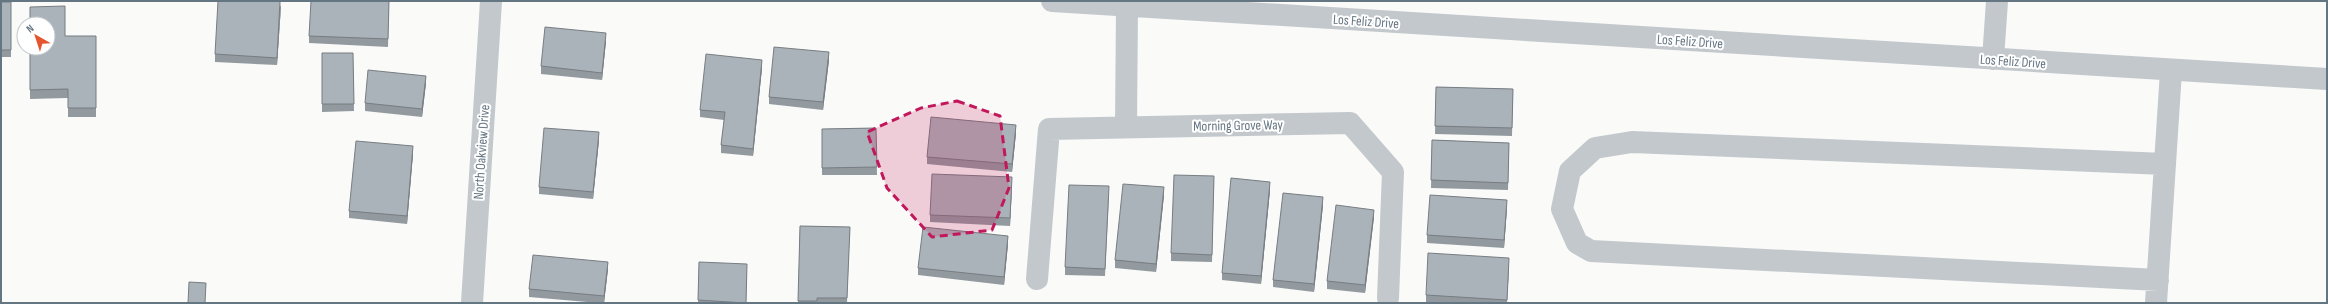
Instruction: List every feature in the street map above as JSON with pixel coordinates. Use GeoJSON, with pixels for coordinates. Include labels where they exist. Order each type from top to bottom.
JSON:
{"type":"FeatureCollection","features":[{"type":"Feature","properties":{"kind":"street","name":"North Oakview Drive"},"geometry":{"type":"LineString","coordinates":[[472,303],[491,1]]}},
{"type":"Feature","properties":{"kind":"street","name":"Los Feliz Drive"},"geometry":{"type":"LineString","coordinates":[[1052,1],[2171,71],[2327,79]]}},
{"type":"Feature","properties":{"kind":"street"},"geometry":{"type":"LineString","coordinates":[[1993,60],[1996,1]]}},
{"type":"Feature","properties":{"kind":"street"},"geometry":{"type":"LineString","coordinates":[[1126,127],[1127,6]]}},
{"type":"Feature","properties":{"kind":"street"},"geometry":{"type":"LineString","coordinates":[[2156,303],[2171,71]]}},
{"type":"Feature","properties":{"kind":"street","name":"Morning Grove Way"},"geometry":{"type":"LineString","coordinates":[[1037,279],[1049,129],[1350,123],[1393,172],[1388,298]]}},
{"type":"Feature","properties":{"kind":"street"},"geometry":{"type":"LineString","coordinates":[[2158,280],[1591,251],[1577,243],[1562,209],[1570,171],[1595,148],[1632,142],[2165,164]]}},
{"type":"Feature","properties":{"kind":"highlighted area"},"geometry":{"type":"Polygon","coordinates":[[[957,101],[1000,116],[1009,188],[992,230],[932,237],[887,188],[867,132],[921,108],[957,101]]]}},
{"type":"Feature","properties":{"kind":"building"},"geometry":{"type":"Polygon","coordinates":[[[218,1],[280,1],[277,58],[215,54],[218,1]]]}},
{"type":"Feature","properties":{"kind":"building"},"geometry":{"type":"Polygon","coordinates":[[[311,1],[389,1],[388,39],[309,36],[311,1]]]}},
{"type":"Feature","properties":{"kind":"building"},"geometry":{"type":"Polygon","coordinates":[[[1,2],[11,2],[11,50],[1,50],[1,2]]]}},
{"type":"Feature","properties":{"kind":"building"},"geometry":{"type":"Polygon","coordinates":[[[65,6],[65,36],[96,36],[96,108],[68,108],[68,89],[30,90],[30,56],[56,56],[56,16],[30,16],[30,7],[65,6]]]}},
{"type":"Feature","properties":{"kind":"building"},"geometry":{"type":"Polygon","coordinates":[[[545,27],[606,33],[602,73],[541,66],[545,27]]]}},
{"type":"Feature","properties":{"kind":"building"},"geometry":{"type":"Polygon","coordinates":[[[774,47],[829,52],[823,102],[769,97],[774,47]]]}},
{"type":"Feature","properties":{"kind":"building"},"geometry":{"type":"Polygon","coordinates":[[[322,53],[353,53],[354,104],[322,104],[322,53]]]}},
{"type":"Feature","properties":{"kind":"building"},"geometry":{"type":"Polygon","coordinates":[[[706,54],[762,60],[753,149],[721,145],[725,112],[700,110],[706,54]]]}},
{"type":"Feature","properties":{"kind":"building"},"geometry":{"type":"Polygon","coordinates":[[[368,70],[426,76],[422,109],[365,103],[368,70]]]}},
{"type":"Feature","properties":{"kind":"building"},"geometry":{"type":"Polygon","coordinates":[[[1436,87],[1513,89],[1512,128],[1435,126],[1436,87]]]}},
{"type":"Feature","properties":{"kind":"building"},"geometry":{"type":"Polygon","coordinates":[[[931,117],[1016,125],[1012,164],[927,157],[931,117]]]}},
{"type":"Feature","properties":{"kind":"building"},"geometry":{"type":"Polygon","coordinates":[[[544,128],[599,132],[593,192],[539,187],[544,128]]]}},
{"type":"Feature","properties":{"kind":"building"},"geometry":{"type":"Polygon","coordinates":[[[876,128],[877,167],[822,168],[822,129],[876,128]]]}},
{"type":"Feature","properties":{"kind":"building"},"geometry":{"type":"Polygon","coordinates":[[[1432,140],[1509,143],[1508,183],[1431,180],[1432,140]]]}},
{"type":"Feature","properties":{"kind":"building"},"geometry":{"type":"Polygon","coordinates":[[[356,141],[413,146],[407,216],[349,211],[356,141]]]}},
{"type":"Feature","properties":{"kind":"building"},"geometry":{"type":"Polygon","coordinates":[[[932,174],[1012,177],[1010,218],[930,215],[932,174]]]}},
{"type":"Feature","properties":{"kind":"building"},"geometry":{"type":"Polygon","coordinates":[[[1174,175],[1214,176],[1212,255],[1171,253],[1174,175]]]}},
{"type":"Feature","properties":{"kind":"building"},"geometry":{"type":"Polygon","coordinates":[[[1231,178],[1270,182],[1261,276],[1222,273],[1231,178]]]}},
{"type":"Feature","properties":{"kind":"building"},"geometry":{"type":"Polygon","coordinates":[[[1123,184],[1164,187],[1156,264],[1115,260],[1123,184]]]}},
{"type":"Feature","properties":{"kind":"building"},"geometry":{"type":"Polygon","coordinates":[[[1069,185],[1109,186],[1105,269],[1065,267],[1069,185]]]}},
{"type":"Feature","properties":{"kind":"building"},"geometry":{"type":"Polygon","coordinates":[[[1283,193],[1323,197],[1314,284],[1273,280],[1283,193]]]}},
{"type":"Feature","properties":{"kind":"building"},"geometry":{"type":"Polygon","coordinates":[[[1430,195],[1507,200],[1504,240],[1427,235],[1430,195]]]}},
{"type":"Feature","properties":{"kind":"building"},"geometry":{"type":"Polygon","coordinates":[[[1336,205],[1374,210],[1365,285],[1327,281],[1336,205]]]}},
{"type":"Feature","properties":{"kind":"building"},"geometry":{"type":"Polygon","coordinates":[[[800,226],[850,227],[847,298],[817,298],[817,301],[798,301],[800,226]]]}},
{"type":"Feature","properties":{"kind":"building"},"geometry":{"type":"Polygon","coordinates":[[[923,227],[1008,236],[1004,277],[918,268],[923,227]]]}},
{"type":"Feature","properties":{"kind":"building"},"geometry":{"type":"Polygon","coordinates":[[[1428,253],[1509,258],[1507,300],[1426,295],[1428,253]]]}},
{"type":"Feature","properties":{"kind":"building"},"geometry":{"type":"Polygon","coordinates":[[[533,255],[608,262],[604,296],[529,289],[533,255]]]}},
{"type":"Feature","properties":{"kind":"building"},"geometry":{"type":"Polygon","coordinates":[[[699,262],[747,264],[746,303],[698,300],[699,262]]]}},
{"type":"Feature","properties":{"kind":"building"},"geometry":{"type":"Polygon","coordinates":[[[189,282],[206,283],[205,303],[188,303],[189,282]]]}}]}
